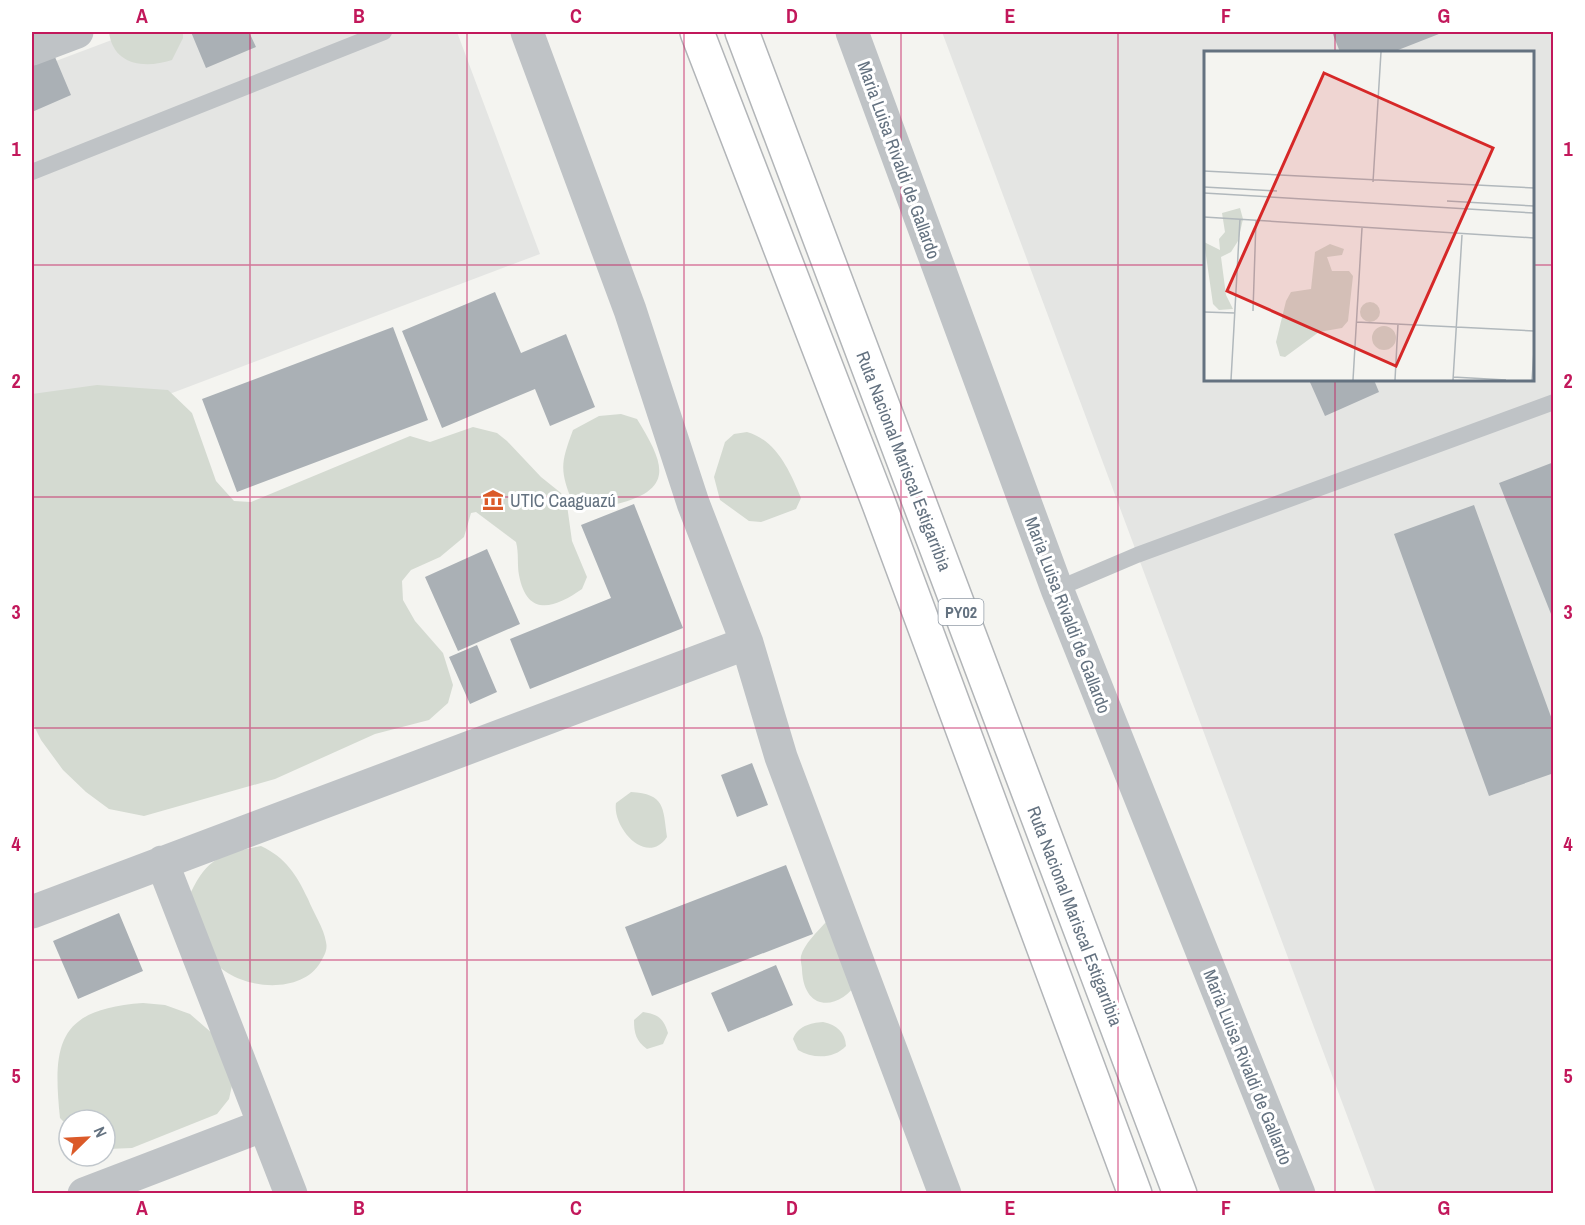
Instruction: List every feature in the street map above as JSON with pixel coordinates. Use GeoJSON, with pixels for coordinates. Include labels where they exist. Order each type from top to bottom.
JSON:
{"type":"FeatureCollection","features":[{"type":"Feature","properties":{"kind":"highway","name":"PY02"},"geometry":{"type":"LineString","coordinates":[[698,32],[879,504],[1136,1194]]}},
{"type":"Feature","properties":{"kind":"highway","name":"Ruta Nacional Mariscal Estigarribia"},"geometry":{"type":"LineString","coordinates":[[742,32],[1180,1194]]}},
{"type":"Feature","properties":{"kind":"street"},"geometry":{"type":"LineString","coordinates":[[32,49],[77,32]]}},
{"type":"Feature","properties":{"kind":"street"},"geometry":{"type":"LineString","coordinates":[[527,32],[630,310],[693,503],[747,643],[781,757],[945,1194]]}},
{"type":"Feature","properties":{"kind":"street","name":"Maria Luisa Rivaldi de Gallardo"},"geometry":{"type":"LineString","coordinates":[[852,32],[1057,589],[1299,1194]]}},
{"type":"Feature","properties":{"kind":"street"},"geometry":{"type":"LineString","coordinates":[[32,912],[747,643]]}},
{"type":"Feature","properties":{"kind":"street"},"geometry":{"type":"LineString","coordinates":[[162,862],[291,1194]]}},
{"type":"Feature","properties":{"kind":"street"},"geometry":{"type":"LineString","coordinates":[[84,1194],[264,1125]]}},
{"type":"Feature","properties":{"kind":"lane"},"geometry":{"type":"LineString","coordinates":[[32,172],[384,32]]}},
{"type":"Feature","properties":{"kind":"lane"},"geometry":{"type":"LineString","coordinates":[[1057,589],[1137,555],[1554,402]]}},
{"type":"Feature","properties":{"kind":"shaded area"},"geometry":{"type":"Polygon","coordinates":[[[109,32],[183,32],[183,38],[172,60],[141,64],[123,58],[117,52],[109,32]]]}},
{"type":"Feature","properties":{"kind":"shaded area"},"geometry":{"type":"Polygon","coordinates":[[[133,32],[457,32],[540,254],[32,446],[32,70],[133,32]]]}},
{"type":"Feature","properties":{"kind":"shaded area"},"geometry":{"type":"Polygon","coordinates":[[[942,32],[1553,32],[1553,1193],[1376,1193],[942,32]]]}},
{"type":"Feature","properties":{"kind":"shaded area"},"geometry":{"type":"Polygon","coordinates":[[[97,385],[168,390],[192,413],[216,481],[234,501],[251,502],[410,436],[430,442],[473,427],[497,433],[541,477],[561,493],[567,505],[572,541],[587,577],[582,589],[562,601],[543,605],[535,603],[528,598],[523,589],[519,575],[516,542],[476,512],[471,513],[464,537],[440,557],[411,570],[402,581],[403,600],[415,621],[443,653],[453,685],[448,703],[429,720],[375,734],[275,779],[144,816],[109,809],[86,792],[63,770],[41,740],[32,722],[32,394],[97,385]]]}},
{"type":"Feature","properties":{"kind":"shaded area"},"geometry":{"type":"Polygon","coordinates":[[[621,414],[637,419],[646,434],[658,461],[657,482],[636,498],[605,507],[590,509],[573,504],[563,467],[573,430],[599,416],[621,414]]]}},
{"type":"Feature","properties":{"kind":"shaded area"},"geometry":{"type":"Polygon","coordinates":[[[747,432],[766,442],[781,458],[801,498],[796,509],[761,522],[749,521],[720,500],[714,477],[725,442],[734,434],[747,432]]]}},
{"type":"Feature","properties":{"kind":"shaded area"},"geometry":{"type":"Polygon","coordinates":[[[631,792],[650,796],[660,804],[667,837],[659,845],[650,848],[641,846],[632,841],[619,823],[616,803],[631,792]]]}},
{"type":"Feature","properties":{"kind":"shaded area"},"geometry":{"type":"Polygon","coordinates":[[[261,846],[284,861],[294,874],[304,890],[325,937],[325,953],[310,974],[281,985],[264,985],[247,981],[231,975],[218,966],[206,947],[191,892],[204,871],[218,858],[236,851],[261,846]]]}},
{"type":"Feature","properties":{"kind":"shaded area"},"geometry":{"type":"Polygon","coordinates":[[[826,922],[859,980],[842,998],[824,1003],[809,994],[804,984],[801,958],[808,942],[826,922]]]}},
{"type":"Feature","properties":{"kind":"shaded area"},"geometry":{"type":"Polygon","coordinates":[[[143,1003],[165,1005],[190,1014],[213,1034],[233,1081],[229,1099],[217,1114],[132,1148],[117,1149],[117,1108],[59,1108],[58,1069],[61,1050],[67,1034],[78,1022],[93,1013],[143,1003]]]}},
{"type":"Feature","properties":{"kind":"shaded area"},"geometry":{"type":"Polygon","coordinates":[[[643,1012],[653,1014],[665,1024],[668,1033],[663,1044],[647,1049],[638,1040],[634,1020],[643,1012]]]}},
{"type":"Feature","properties":{"kind":"shaded area"},"geometry":{"type":"Polygon","coordinates":[[[823,1022],[839,1030],[846,1046],[836,1053],[823,1056],[810,1055],[798,1050],[793,1039],[798,1031],[809,1024],[823,1022]]]}},
{"type":"Feature","properties":{"kind":"building"},"geometry":{"type":"Polygon","coordinates":[[[191,32],[249,32],[256,47],[206,68],[191,32]]]}},
{"type":"Feature","properties":{"kind":"building"},"geometry":{"type":"Polygon","coordinates":[[[1332,32],[1444,32],[1396,51],[1340,51],[1332,32]]]}},
{"type":"Feature","properties":{"kind":"building"},"geometry":{"type":"Polygon","coordinates":[[[55,57],[71,95],[32,112],[32,66],[55,57]]]}},
{"type":"Feature","properties":{"kind":"building"},"geometry":{"type":"Polygon","coordinates":[[[495,292],[521,353],[566,334],[595,407],[550,426],[535,389],[442,428],[402,331],[495,292]]]}},
{"type":"Feature","properties":{"kind":"building"},"geometry":{"type":"Polygon","coordinates":[[[393,327],[428,420],[237,492],[202,399],[393,327]]]}},
{"type":"Feature","properties":{"kind":"building"},"geometry":{"type":"Polygon","coordinates":[[[1309,381],[1374,381],[1379,392],[1325,416],[1309,381]]]}},
{"type":"Feature","properties":{"kind":"building"},"geometry":{"type":"Polygon","coordinates":[[[1554,462],[1554,619],[1553,619],[1499,483],[1554,462]]]}},
{"type":"Feature","properties":{"kind":"building"},"geometry":{"type":"Polygon","coordinates":[[[634,504],[683,628],[530,689],[510,639],[611,598],[581,525],[634,504]]]}},
{"type":"Feature","properties":{"kind":"building"},"geometry":{"type":"Polygon","coordinates":[[[1474,505],[1554,725],[1554,773],[1489,796],[1394,534],[1474,505]]]}},
{"type":"Feature","properties":{"kind":"building"},"geometry":{"type":"Polygon","coordinates":[[[487,549],[520,624],[458,651],[425,577],[487,549]]]}},
{"type":"Feature","properties":{"kind":"building"},"geometry":{"type":"Polygon","coordinates":[[[477,645],[497,692],[470,704],[449,657],[477,645]]]}},
{"type":"Feature","properties":{"kind":"building"},"geometry":{"type":"Polygon","coordinates":[[[752,763],[768,805],[737,817],[721,775],[752,763]]]}},
{"type":"Feature","properties":{"kind":"building"},"geometry":{"type":"Polygon","coordinates":[[[786,865],[813,934],[652,996],[625,927],[786,865]]]}},
{"type":"Feature","properties":{"kind":"building"},"geometry":{"type":"Polygon","coordinates":[[[119,913],[143,971],[78,999],[53,941],[119,913]]]}},
{"type":"Feature","properties":{"kind":"building"},"geometry":{"type":"Polygon","coordinates":[[[776,965],[793,1005],[728,1032],[711,993],[776,965]]]}},
{"type":"Feature","properties":{"kind":"place","name":"UTIC Caaguazú"},"geometry":{"type":"Point","coordinates":[493,500]}}]}
